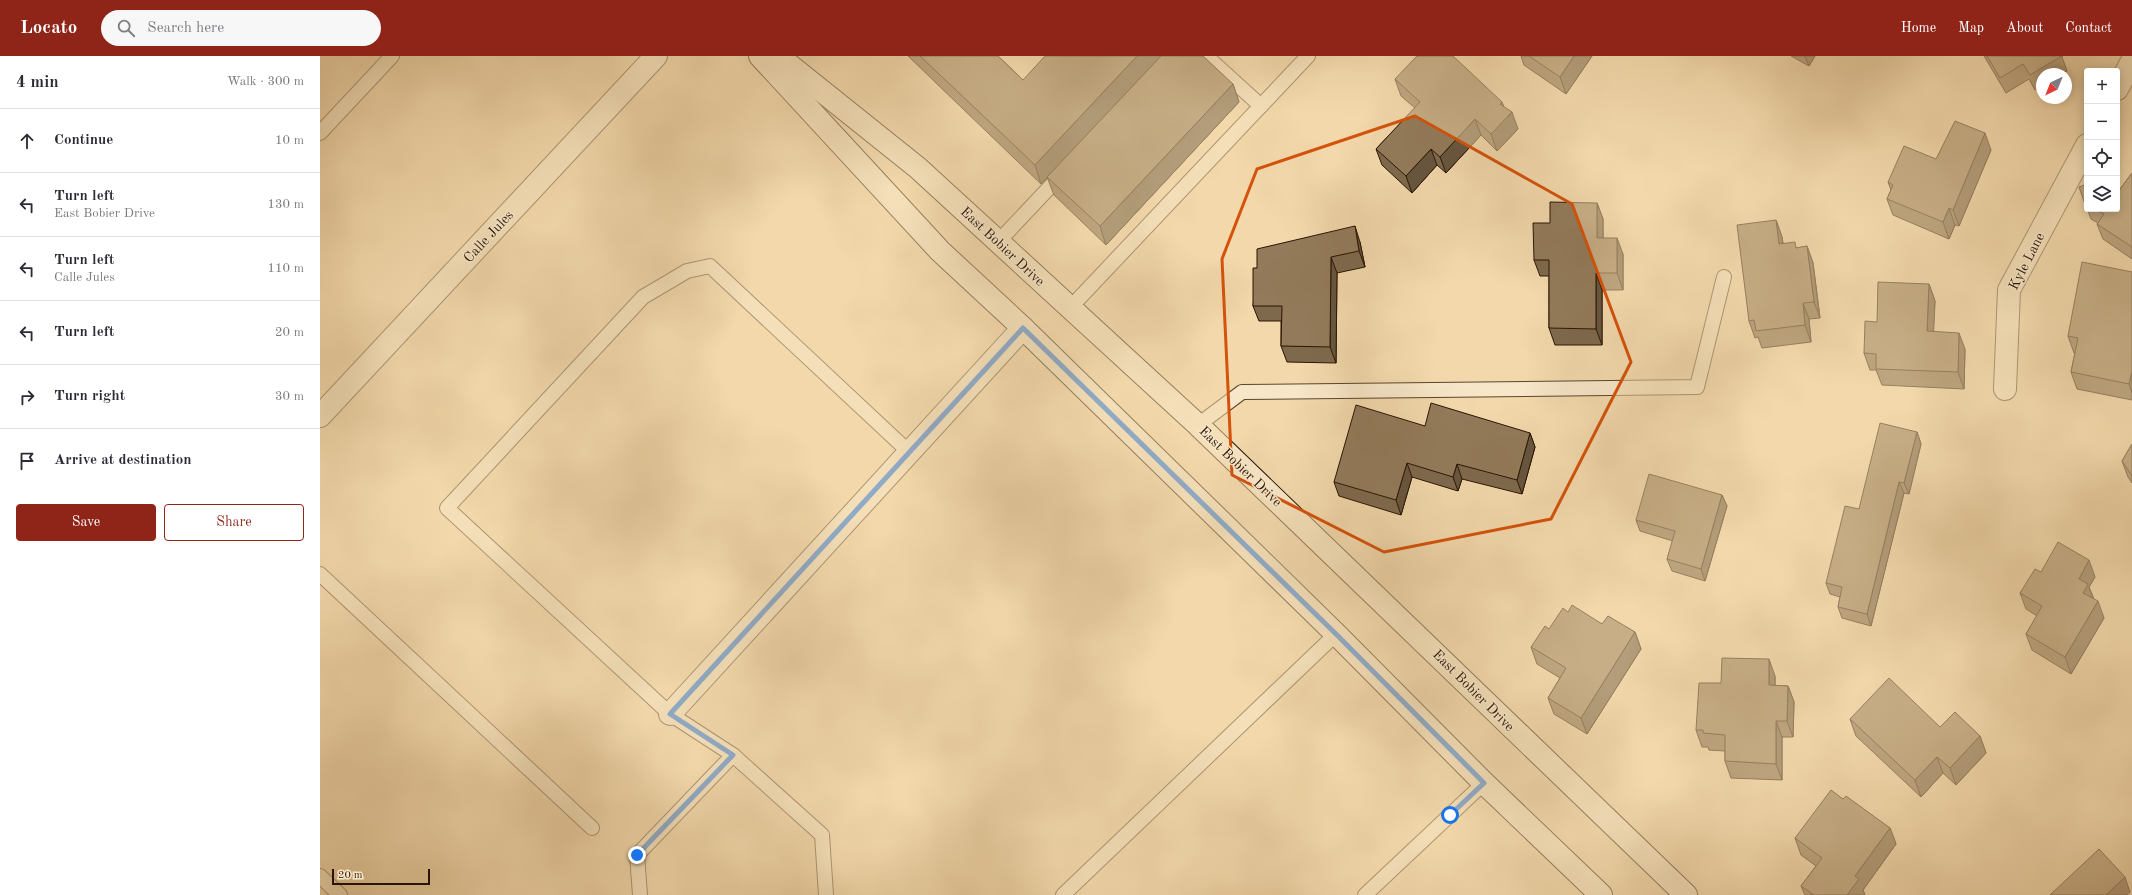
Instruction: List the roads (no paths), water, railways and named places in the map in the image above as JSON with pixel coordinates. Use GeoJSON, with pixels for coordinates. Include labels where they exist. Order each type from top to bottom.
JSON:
{"type":"FeatureCollection","features":[{"type":"Feature","properties":{"kind":"main road","name":"Calle Jules"},"geometry":{"type":"LineString","coordinates":[[320,416],[656,56]]}},
{"type":"Feature","properties":{"kind":"main road"},"geometry":{"type":"LineString","coordinates":[[760,56],[940,251],[1023,328],[1336,634],[1484,783],[1600,895]]}},
{"type":"Feature","properties":{"kind":"main road","name":"East Bobier Drive"},"geometry":{"type":"LineString","coordinates":[[778,56],[918,168],[1198,425],[1403,620],[1593,807],[1686,895]]}},
{"type":"Feature","properties":{"kind":"main road"},"geometry":{"type":"LineString","coordinates":[[2120,83],[2132,61]]}},
{"type":"Feature","properties":{"kind":"main road","name":"Kyle Lane"},"geometry":{"type":"LineString","coordinates":[[2005,389],[2009,290],[2084,151]]}},
{"type":"Feature","properties":{"kind":"main road"},"geometry":{"type":"LineString","coordinates":[[670,714],[1023,328]]}},
{"type":"Feature","properties":{"kind":"lane"},"geometry":{"type":"LineString","coordinates":[[320,133],[392,56]]}},
{"type":"Feature","properties":{"kind":"lane"},"geometry":{"type":"LineString","coordinates":[[1206,56],[1261,106]]}},
{"type":"Feature","properties":{"kind":"lane"},"geometry":{"type":"LineString","coordinates":[[1070,308],[1308,56]]}},
{"type":"Feature","properties":{"kind":"lane"},"geometry":{"type":"LineString","coordinates":[[998,242],[1075,160]]}},
{"type":"Feature","properties":{"kind":"lane"},"geometry":{"type":"LineString","coordinates":[[826,895],[822,835],[733,755],[670,714],[447,508],[643,297],[687,270],[710,266],[910,452]]}},
{"type":"Feature","properties":{"kind":"lane"},"geometry":{"type":"LineString","coordinates":[[1198,425],[1242,392],[1697,386],[1724,277]]}},
{"type":"Feature","properties":{"kind":"lane"},"geometry":{"type":"LineString","coordinates":[[320,574],[592,828]]}},
{"type":"Feature","properties":{"kind":"lane"},"geometry":{"type":"LineString","coordinates":[[1063,895],[1336,634]]}},
{"type":"Feature","properties":{"kind":"lane"},"geometry":{"type":"LineString","coordinates":[[640,895],[637,855],[733,755]]}},
{"type":"Feature","properties":{"kind":"lane"},"geometry":{"type":"LineString","coordinates":[[1365,895],[1484,783]]}},
{"type":"Feature","properties":{"kind":"lane"},"geometry":{"type":"LineString","coordinates":[[320,876],[340,895]]}}]}
